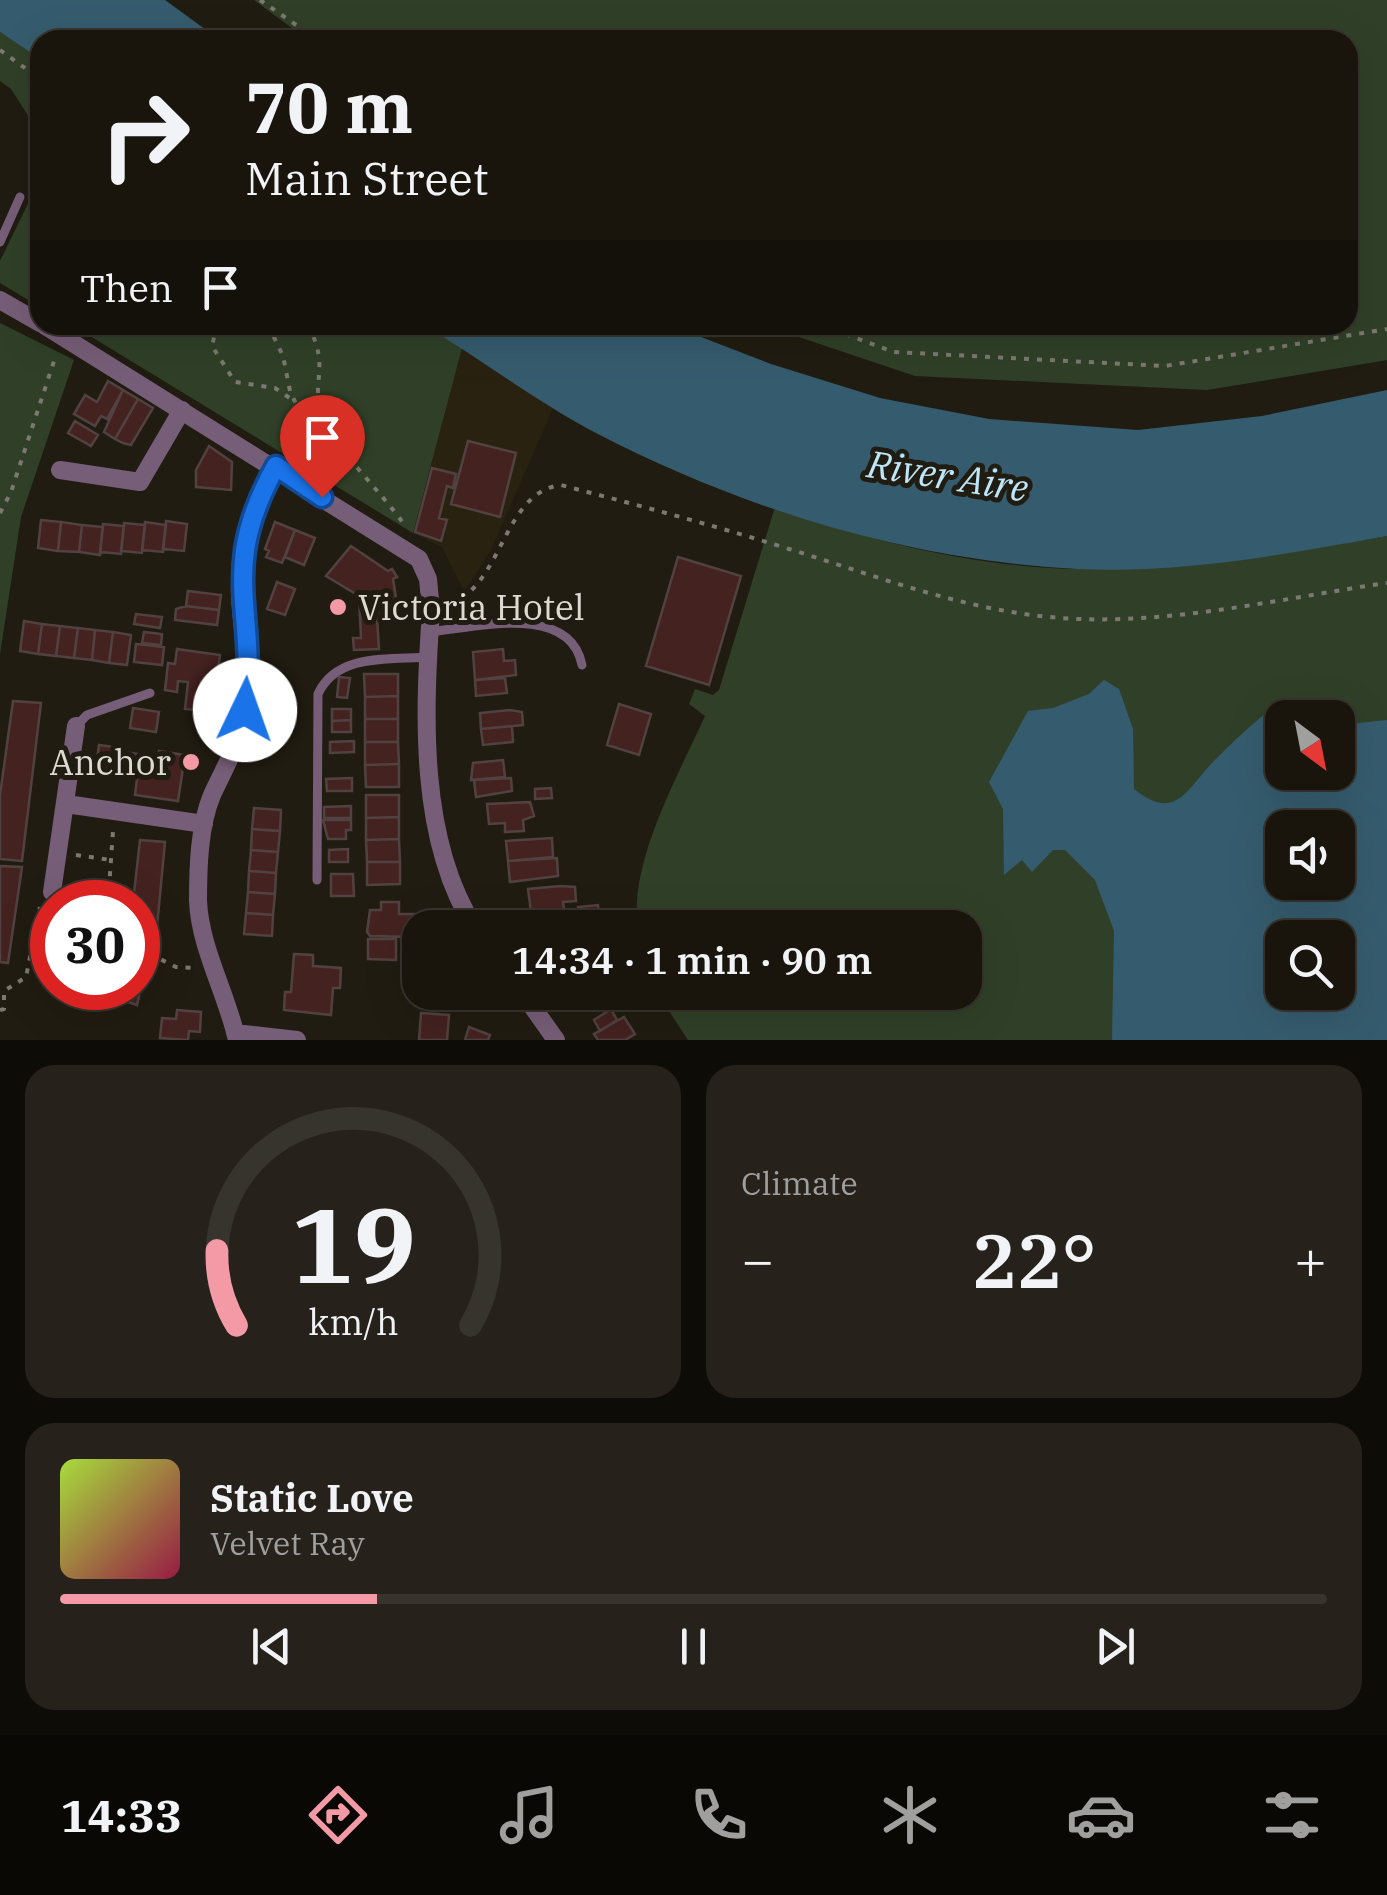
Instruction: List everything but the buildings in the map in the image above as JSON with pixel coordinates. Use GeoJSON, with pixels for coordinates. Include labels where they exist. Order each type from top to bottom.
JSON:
{"type":"FeatureCollection","features":[{"type":"Feature","properties":{"kind":"street"},"geometry":{"type":"LineString","coordinates":[[0,300],[30,317]]}},
{"type":"Feature","properties":{"kind":"street"},"geometry":{"type":"LineString","coordinates":[[64,336],[404,546],[418,559],[428,579],[431,611],[432,822],[446,872],[466,910]]}},
{"type":"Feature","properties":{"kind":"street"},"geometry":{"type":"LineString","coordinates":[[60,470],[140,482],[182,410]]}},
{"type":"Feature","properties":{"kind":"street"},"geometry":{"type":"LineString","coordinates":[[276,466],[254,506],[242,559],[248,679],[243,720],[204,824],[198,906],[236,1037],[297,1040]]}},
{"type":"Feature","properties":{"kind":"street"},"geometry":{"type":"LineString","coordinates":[[54,880],[76,726]]}},
{"type":"Feature","properties":{"kind":"street"},"geometry":{"type":"LineString","coordinates":[[66,804],[204,824]]}},
{"type":"Feature","properties":{"kind":"street"},"geometry":{"type":"LineString","coordinates":[[535,1010],[556,1040]]}},
{"type":"Feature","properties":{"kind":"lane"},"geometry":{"type":"LineString","coordinates":[[0,242],[20,197]]}},
{"type":"Feature","properties":{"kind":"lane"},"geometry":{"type":"LineString","coordinates":[[430,632],[549,626],[572,640],[582,665]]}},
{"type":"Feature","properties":{"kind":"lane"},"geometry":{"type":"LineString","coordinates":[[317,880],[318,694],[326,677],[343,665],[429,657]]}},
{"type":"Feature","properties":{"kind":"lane"},"geometry":{"type":"LineString","coordinates":[[76,726],[88,716],[150,693]]}},
{"type":"Feature","properties":{"kind":"path"},"geometry":{"type":"LineString","coordinates":[[260,0],[304,30]]}},
{"type":"Feature","properties":{"kind":"path"},"geometry":{"type":"LineString","coordinates":[[0,50],[30,71]]}},
{"type":"Feature","properties":{"kind":"path"},"geometry":{"type":"LineString","coordinates":[[1358,334],[1387,329]]}},
{"type":"Feature","properties":{"kind":"path"},"geometry":{"type":"LineString","coordinates":[[215,335],[212,346],[235,382],[248,388],[275,388],[296,403]]}},
{"type":"Feature","properties":{"kind":"path"},"geometry":{"type":"LineString","coordinates":[[272,335],[314,442],[298,481]]}},
{"type":"Feature","properties":{"kind":"path"},"geometry":{"type":"LineString","coordinates":[[306,419],[318,394],[323,364],[312,335]]}},
{"type":"Feature","properties":{"kind":"path"},"geometry":{"type":"LineString","coordinates":[[847,335],[894,352],[1165,366],[1351,335]]}},
{"type":"Feature","properties":{"kind":"path"},"geometry":{"type":"LineString","coordinates":[[0,513],[64,336]]}},
{"type":"Feature","properties":{"kind":"path"},"geometry":{"type":"LineString","coordinates":[[318,394],[325,424],[406,528],[404,546]]}},
{"type":"Feature","properties":{"kind":"path"},"geometry":{"type":"LineString","coordinates":[[431,611],[466,598],[496,558],[530,498],[542,487],[561,485],[724,528],[894,585],[984,608],[1064,618],[1166,614],[1387,582]]}},
{"type":"Feature","properties":{"kind":"path"},"geometry":{"type":"LineString","coordinates":[[110,880],[114,811]]}},
{"type":"Feature","properties":{"kind":"path"},"geometry":{"type":"LineString","coordinates":[[58,853],[111,860]]}},
{"type":"Feature","properties":{"kind":"path"},"geometry":{"type":"LineString","coordinates":[[0,1010],[4,1009],[4,991],[26,977],[30,958]]}},
{"type":"Feature","properties":{"kind":"path"},"geometry":{"type":"LineString","coordinates":[[160,959],[176,967],[215,970]]}},
{"type":"Feature","properties":{"kind":"shaded area"},"geometry":{"type":"Polygon","coordinates":[[[462,348],[554,406],[491,550],[464,592],[442,547],[413,533],[462,348]]]}},
{"type":"Feature","properties":{"kind":"green space"},"geometry":{"type":"Polygon","coordinates":[[[254,0],[1387,0],[1387,360],[1207,390],[915,376],[793,335],[1358,335],[1358,30],[294,30],[254,0]]]}},
{"type":"Feature","properties":{"kind":"green space"},"geometry":{"type":"Polygon","coordinates":[[[0,32],[30,52],[30,118],[11,89],[0,81],[0,32]]]}},
{"type":"Feature","properties":{"kind":"green space"},"geometry":{"type":"Polygon","coordinates":[[[30,200],[30,301],[0,283],[0,261],[30,200]]]}},
{"type":"Feature","properties":{"kind":"green space"},"geometry":{"type":"Polygon","coordinates":[[[0,323],[74,360],[21,517],[0,654],[0,323]]]}},
{"type":"Feature","properties":{"kind":"green space"},"geometry":{"type":"Polygon","coordinates":[[[88,335],[441,335],[462,348],[413,533],[88,335]]]}},
{"type":"Feature","properties":{"kind":"green space"},"geometry":{"type":"Polygon","coordinates":[[[775,507],[926,551],[1004,564],[1082,569],[1197,563],[1387,536],[1387,1040],[688,1040],[668,1010],[982,1010],[982,910],[637,910],[641,876],[658,819],[705,716],[689,704],[695,689],[713,695],[719,690],[775,507]]]}},
{"type":"Feature","properties":{"kind":"water"},"geometry":{"type":"Polygon","coordinates":[[[0,0],[165,0],[206,30],[30,30],[30,52],[0,32],[0,0]]]}},
{"type":"Feature","properties":{"kind":"water","name":"River Aire"},"geometry":{"type":"Polygon","coordinates":[[[439,335],[696,335],[771,364],[880,398],[989,419],[1138,430],[1262,416],[1387,390],[1387,536],[1233,561],[1116,570],[1016,564],[954,555],[892,543],[771,508],[654,461],[554,409],[439,335]]]}},
{"type":"Feature","properties":{"kind":"water"},"geometry":{"type":"Polygon","coordinates":[[[1104,680],[1119,689],[1133,729],[1134,789],[1159,803],[1177,800],[1185,794],[1222,753],[1265,715],[1265,790],[1355,790],[1355,723],[1387,720],[1387,1040],[1112,1040],[1114,931],[1095,880],[1065,850],[1053,850],[1032,872],[1022,860],[1004,875],[1003,809],[989,782],[1028,711],[1053,708],[1089,694],[1104,680]]]}},
{"type":"Feature","properties":{"kind":"place","name":"Victoria Hotel"},"geometry":{"type":"Point","coordinates":[338,607]}},
{"type":"Feature","properties":{"kind":"place","name":"Anchor"},"geometry":{"type":"Point","coordinates":[191,762]}},
{"type":"Feature","properties":{"kind":"route"},"geometry":{"type":"LineString","coordinates":[[245,710],[248,663],[240,578],[244,541],[254,506],[276,466],[322,497]]}}]}
